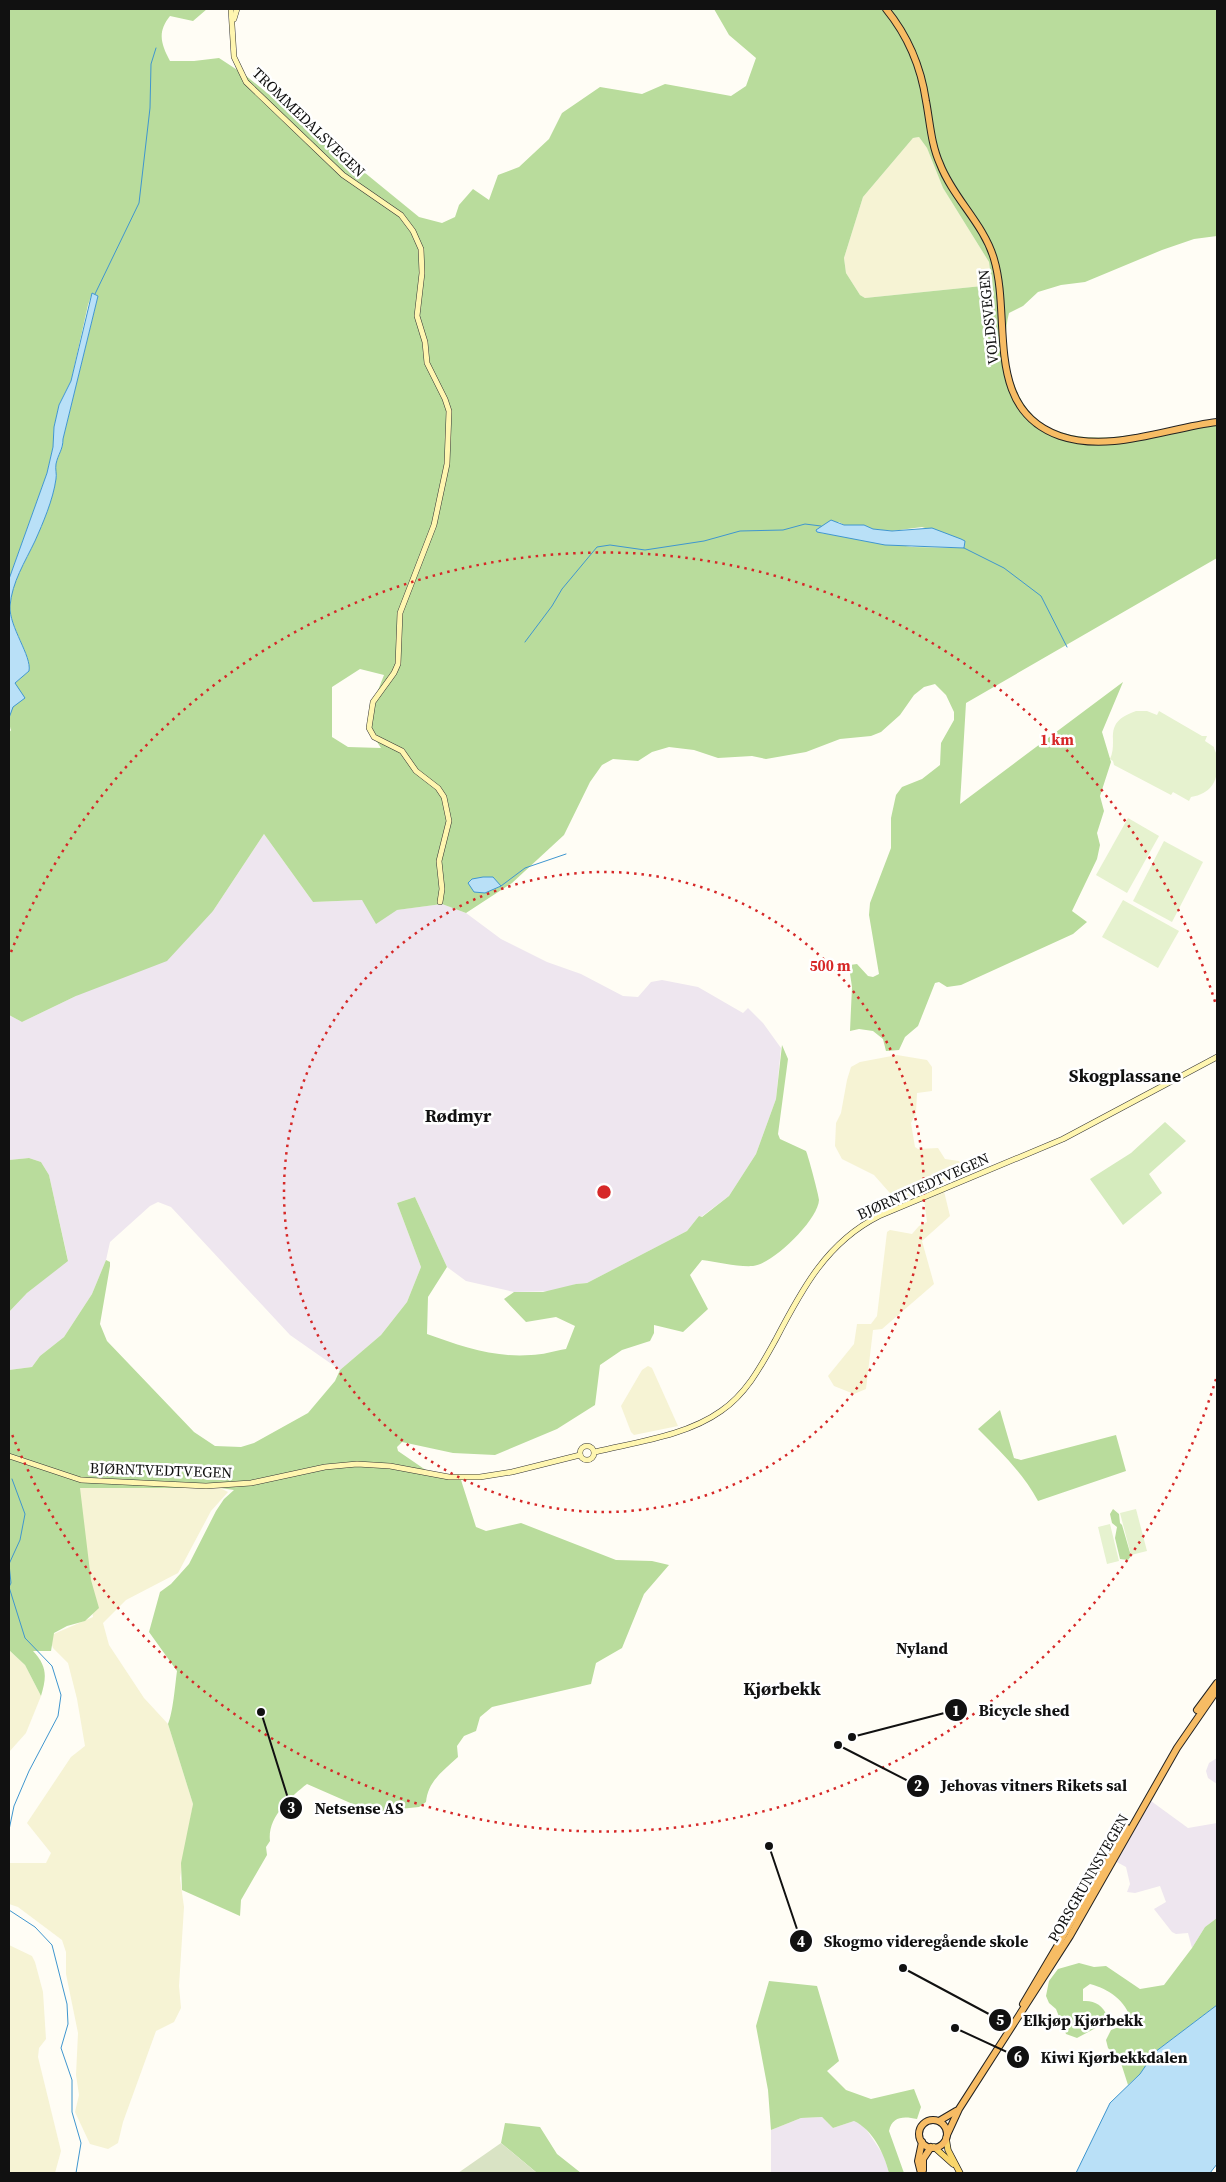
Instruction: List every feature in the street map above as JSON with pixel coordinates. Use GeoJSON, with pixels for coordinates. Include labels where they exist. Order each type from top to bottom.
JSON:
{"type":"FeatureCollection","features":[{"type":"Feature","properties":{"kind":"highway","name":"VOLDSVEGEN"},"geometry":{"type":"LineString","coordinates":[[886,9],[903,33],[916,61],[924,86],[932,141],[939,164],[993,256],[999,284],[1007,374],[1012,391],[1023,410],[1054,433],[1071,439],[1089,441],[1132,438],[1217,422]]}},
{"type":"Feature","properties":{"kind":"highway","name":"PORSGRUNNSVEGEN"},"geometry":{"type":"LineString","coordinates":[[1011,2028],[1115,1846],[1191,1719],[1217,1683]]}},
{"type":"Feature","properties":{"kind":"highway","name":"PORSGRUNNSVEGEN"},"geometry":{"type":"LineString","coordinates":[[946,2136],[960,2109],[1070,1936],[1177,1748],[1217,1690]]}},
{"type":"Feature","properties":{"kind":"highway","name":"PORSGRUNNSVEGEN"},"geometry":{"type":"LineString","coordinates":[[939,2121],[960,2109]]}},
{"type":"Feature","properties":{"kind":"highway"},"geometry":{"type":"LineString","coordinates":[[930,2120],[939,2121],[946,2128],[946,2136],[940,2145],[933,2148],[923,2159],[923,2173],[918,2161],[922,2142],[918,2132],[923,2123],[930,2120]]}},
{"type":"Feature","properties":{"kind":"highway"},"geometry":{"type":"LineString","coordinates":[[922,2142],[933,2148]]}},
{"type":"Feature","properties":{"kind":"main road","name":"TROMMEDALSVEGEN"},"geometry":{"type":"LineString","coordinates":[[231,9],[234,57],[246,82],[343,174],[401,215],[413,231],[421,249],[422,273],[417,316],[426,342],[427,363],[445,399],[448,411],[447,464],[434,525],[408,588],[400,613],[398,664],[394,673],[376,696],[369,724],[374,737],[402,751],[416,771],[438,788],[444,797],[449,821],[439,861],[442,889],[440,902]]}},
{"type":"Feature","properties":{"kind":"main road","name":"TROMMEDALSVEGEN"},"geometry":{"type":"LineString","coordinates":[[233,22],[237,9]]}},
{"type":"Feature","properties":{"kind":"main road","name":"BJØRNTVEDTVEGEN"},"geometry":{"type":"LineString","coordinates":[[595,1452],[685,1429],[708,1419],[727,1407],[756,1374],[795,1302],[822,1260],[861,1226],[879,1216],[1063,1139],[1217,1057]]}},
{"type":"Feature","properties":{"kind":"main road"},"geometry":{"type":"LineString","coordinates":[[586,1446],[591,1447],[595,1452],[594,1457],[589,1461],[584,1460],[580,1455],[581,1450],[586,1446]]}},
{"type":"Feature","properties":{"kind":"main road","name":"BJØRNTVEDTVEGEN"},"geometry":{"type":"LineString","coordinates":[[9,1456],[82,1480],[206,1486],[251,1483],[336,1465],[356,1464],[390,1466],[449,1477],[480,1476],[512,1472],[580,1455]]}},
{"type":"Feature","properties":{"kind":"main road"},"geometry":{"type":"LineString","coordinates":[[946,2136],[948,2150],[959,2171]]}},
{"type":"Feature","properties":{"kind":"main road"},"geometry":{"type":"LineString","coordinates":[[933,2148],[959,2171]]}},
{"type":"Feature","properties":{"kind":"shaded area"},"geometry":{"type":"Polygon","coordinates":[[[919,137],[927,148],[943,188],[989,262],[992,285],[865,298],[860,295],[846,273],[844,258],[863,197],[913,138],[919,137]]]}},
{"type":"Feature","properties":{"kind":"shaded area"},"geometry":{"type":"Polygon","coordinates":[[[264,834],[313,902],[362,900],[381,919],[396,910],[442,904],[466,913],[501,939],[547,962],[581,974],[623,996],[638,997],[651,982],[662,980],[698,987],[743,1013],[748,1008],[763,1023],[781,1048],[776,1099],[756,1154],[729,1196],[701,1217],[699,1216],[687,1231],[587,1283],[576,1284],[556,1291],[514,1292],[466,1281],[447,1267],[415,1197],[397,1203],[421,1267],[407,1302],[381,1335],[340,1370],[290,1335],[171,1207],[158,1202],[150,1206],[110,1242],[106,1260],[92,1294],[64,1337],[40,1356],[32,1367],[9,1370],[9,1312],[27,1293],[68,1260],[49,1175],[41,1162],[29,1158],[9,1160],[9,1015],[22,1022],[76,996],[213,911],[264,834]]]}},
{"type":"Feature","properties":{"kind":"shaded area"},"geometry":{"type":"Polygon","coordinates":[[[897,1055],[927,1060],[932,1067],[932,1091],[917,1093],[916,1113],[911,1123],[915,1147],[918,1149],[938,1148],[945,1159],[959,1161],[965,1173],[942,1183],[950,1216],[922,1241],[934,1284],[882,1329],[873,1330],[866,1389],[854,1394],[834,1386],[828,1376],[854,1344],[857,1324],[871,1324],[877,1316],[887,1232],[890,1230],[912,1234],[919,1226],[927,1222],[923,1192],[897,1201],[874,1175],[842,1159],[835,1146],[836,1123],[841,1113],[851,1067],[860,1062],[897,1055]]]}},
{"type":"Feature","properties":{"kind":"shaded area"},"geometry":{"type":"Polygon","coordinates":[[[648,1366],[652,1368],[678,1426],[634,1435],[631,1432],[621,1406],[642,1370],[648,1366]]]}},
{"type":"Feature","properties":{"kind":"shaded area"},"geometry":{"type":"Polygon","coordinates":[[[80,1488],[220,1488],[228,1492],[211,1511],[178,1573],[126,1600],[103,1623],[109,1645],[144,1698],[168,1724],[193,1804],[180,1878],[184,1907],[179,1986],[181,2008],[174,2022],[156,2031],[123,2122],[118,2143],[108,2149],[90,2144],[75,2112],[79,2095],[76,2075],[78,2033],[66,1974],[66,1952],[62,1940],[18,1907],[9,1904],[9,1863],[46,1863],[51,1853],[27,1823],[71,1757],[85,1746],[77,1699],[68,1663],[53,1648],[49,1636],[93,1617],[80,1538],[80,1488]]]}},
{"type":"Feature","properties":{"kind":"shaded area"},"geometry":{"type":"Polygon","coordinates":[[[9,1650],[25,1665],[41,1696],[26,1733],[9,1752],[9,1650]]]}},
{"type":"Feature","properties":{"kind":"shaded area"},"geometry":{"type":"Polygon","coordinates":[[[1217,1758],[1217,1784],[1208,1778],[1206,1771],[1209,1763],[1217,1758]]]}},
{"type":"Feature","properties":{"kind":"shaded area"},"geometry":{"type":"Polygon","coordinates":[[[1151,1801],[1188,1828],[1217,1823],[1217,1918],[1205,1927],[1192,1948],[1188,1933],[1176,1934],[1172,1932],[1154,1909],[1166,1902],[1160,1886],[1135,1893],[1127,1892],[1130,1884],[1126,1867],[1115,1861],[1151,1801]]]}},
{"type":"Feature","properties":{"kind":"shaded area"},"geometry":{"type":"Polygon","coordinates":[[[9,1945],[32,1956],[43,1992],[46,2039],[39,2048],[38,2057],[61,2151],[55,2173],[9,2173],[9,1945]]]}},
{"type":"Feature","properties":{"kind":"shaded area"},"geometry":{"type":"Polygon","coordinates":[[[822,2117],[833,2128],[854,2121],[864,2126],[884,2156],[889,2173],[771,2173],[771,2130],[801,2118],[822,2117]]]}},
{"type":"Feature","properties":{"kind":"green space"},"geometry":{"type":"Polygon","coordinates":[[[9,9],[207,9],[193,21],[170,16],[163,27],[162,38],[164,49],[170,61],[219,58],[245,75],[419,217],[442,223],[455,217],[459,205],[473,189],[489,200],[498,175],[519,167],[549,139],[562,113],[600,87],[642,94],[665,84],[731,96],[746,86],[756,58],[729,35],[714,9],[1217,9],[1217,236],[1194,239],[1162,250],[1085,282],[1061,285],[1038,292],[1023,306],[1009,313],[1006,340],[1007,358],[1014,384],[1029,411],[1049,427],[1075,436],[1103,438],[1133,435],[1217,419],[1217,558],[966,703],[960,804],[1123,682],[1102,732],[1111,762],[1100,796],[1104,811],[1097,833],[1100,845],[1097,859],[1072,911],[1087,922],[1073,934],[961,985],[947,987],[939,982],[935,983],[918,1026],[905,1037],[899,1050],[886,1051],[883,1039],[873,1031],[859,1029],[850,1031],[852,987],[849,967],[850,965],[857,964],[868,976],[873,977],[879,974],[869,915],[870,903],[891,848],[891,818],[896,795],[902,787],[922,779],[940,765],[941,743],[954,720],[954,712],[946,695],[935,684],[924,687],[914,695],[900,715],[881,732],[871,736],[840,739],[806,752],[766,759],[752,756],[718,758],[694,750],[669,747],[652,752],[638,761],[613,759],[602,765],[590,782],[564,835],[512,883],[466,913],[442,904],[397,910],[376,924],[362,900],[313,902],[264,834],[213,911],[167,961],[76,996],[22,1022],[9,1015],[9,733],[11,730],[10,715],[15,683],[29,671],[29,665],[13,622],[10,606],[16,580],[35,541],[53,495],[56,464],[98,296],[92,293],[71,381],[59,405],[47,473],[9,579],[9,9]],[[919,137],[913,138],[863,197],[844,258],[846,273],[860,295],[865,298],[992,285],[989,262],[943,188],[927,148],[919,137]],[[839,522],[816,530],[821,533],[912,547],[964,548],[965,541],[922,527],[892,531],[872,529],[864,525],[844,525],[839,522]],[[360,669],[332,687],[332,737],[348,747],[381,748],[368,728],[384,675],[360,669]]]}},
{"type":"Feature","properties":{"kind":"green space"},"geometry":{"type":"Polygon","coordinates":[[[1136,711],[1147,711],[1157,715],[1159,711],[1202,736],[1207,736],[1205,741],[1214,747],[1217,756],[1217,772],[1213,784],[1205,792],[1191,797],[1189,801],[1173,792],[1171,795],[1114,765],[1110,759],[1115,726],[1125,716],[1136,711]]]}},
{"type":"Feature","properties":{"kind":"green space"},"geometry":{"type":"Polygon","coordinates":[[[1128,818],[1159,836],[1127,893],[1096,875],[1128,818]]]}},
{"type":"Feature","properties":{"kind":"green space"},"geometry":{"type":"Polygon","coordinates":[[[1164,841],[1203,862],[1172,922],[1133,901],[1164,841]]]}},
{"type":"Feature","properties":{"kind":"green space"},"geometry":{"type":"Polygon","coordinates":[[[1123,900],[1179,931],[1158,968],[1102,937],[1123,900]]]}},
{"type":"Feature","properties":{"kind":"green space"},"geometry":{"type":"Polygon","coordinates":[[[782,1045],[788,1059],[778,1134],[780,1139],[806,1151],[819,1200],[811,1218],[793,1240],[772,1258],[753,1266],[702,1260],[690,1275],[708,1309],[683,1332],[654,1325],[654,1333],[650,1341],[622,1350],[600,1365],[595,1405],[557,1429],[495,1455],[453,1453],[402,1442],[397,1447],[398,1451],[433,1475],[461,1480],[476,1527],[486,1531],[521,1523],[616,1560],[652,1561],[669,1565],[644,1594],[622,1648],[596,1663],[591,1684],[492,1707],[480,1717],[476,1731],[464,1736],[457,1746],[458,1757],[433,1782],[426,1802],[419,1807],[371,1812],[307,1784],[287,1802],[276,1816],[270,1832],[270,1841],[266,1847],[267,1855],[241,1900],[240,1916],[182,1890],[181,1863],[193,1804],[168,1724],[173,1706],[177,1671],[149,1632],[160,1592],[171,1584],[189,1564],[216,1511],[224,1499],[234,1490],[220,1488],[80,1488],[91,1580],[99,1608],[85,1621],[67,1626],[54,1633],[51,1651],[33,1651],[41,1662],[45,1677],[41,1696],[25,1665],[9,1650],[9,1370],[32,1367],[40,1356],[64,1337],[92,1294],[106,1260],[110,1262],[110,1266],[100,1324],[107,1341],[194,1432],[215,1446],[241,1447],[254,1443],[308,1413],[335,1381],[340,1370],[381,1335],[407,1302],[421,1267],[397,1203],[415,1197],[447,1267],[428,1297],[427,1334],[465,1347],[504,1355],[535,1355],[566,1349],[575,1326],[556,1317],[526,1322],[504,1299],[514,1292],[543,1292],[587,1283],[687,1231],[699,1216],[702,1217],[729,1196],[756,1154],[776,1099],[782,1045]]]}},
{"type":"Feature","properties":{"kind":"green space"},"geometry":{"type":"Polygon","coordinates":[[[1165,1122],[1186,1141],[1149,1174],[1162,1193],[1123,1225],[1090,1179],[1131,1153],[1165,1122]]]}},
{"type":"Feature","properties":{"kind":"green space"},"geometry":{"type":"Polygon","coordinates":[[[29,1158],[41,1162],[49,1175],[68,1261],[27,1293],[9,1312],[9,1160],[29,1158]]]}},
{"type":"Feature","properties":{"kind":"green space"},"geometry":{"type":"Polygon","coordinates":[[[1000,1410],[1014,1458],[1021,1460],[1116,1435],[1126,1471],[1038,1501],[1018,1472],[978,1429],[1000,1410]]]}},
{"type":"Feature","properties":{"kind":"green space"},"geometry":{"type":"Polygon","coordinates":[[[1113,1509],[1119,1514],[1120,1523],[1131,1556],[1128,1560],[1120,1559],[1115,1538],[1117,1527],[1112,1523],[1110,1514],[1113,1509]]]}},
{"type":"Feature","properties":{"kind":"green space"},"geometry":{"type":"Polygon","coordinates":[[[1136,1509],[1147,1551],[1131,1555],[1120,1513],[1136,1509]]]}},
{"type":"Feature","properties":{"kind":"green space"},"geometry":{"type":"Polygon","coordinates":[[[1110,1524],[1119,1561],[1107,1564],[1098,1527],[1110,1524]]]}},
{"type":"Feature","properties":{"kind":"green space"},"geometry":{"type":"Polygon","coordinates":[[[1217,1918],[1217,2005],[1155,2052],[1140,2074],[1128,2085],[1120,2060],[1108,2048],[1106,2040],[1111,2030],[1131,2020],[1129,2013],[1116,1997],[1104,1989],[1090,1984],[1083,1989],[1083,2001],[1091,2001],[1101,2006],[1107,2016],[1105,2023],[1077,2038],[1066,2034],[1056,2009],[1049,2003],[1046,1996],[1049,1981],[1058,1969],[1079,1963],[1094,1967],[1106,1966],[1140,1989],[1164,1985],[1192,1948],[1205,1927],[1217,1918]]]}},
{"type":"Feature","properties":{"kind":"green space"},"geometry":{"type":"Polygon","coordinates":[[[769,1981],[817,1986],[839,2061],[827,2071],[846,2090],[871,2099],[914,2089],[921,2107],[917,2119],[899,2118],[893,2122],[889,2131],[904,2173],[889,2173],[877,2143],[867,2130],[854,2121],[833,2128],[822,2117],[801,2118],[771,2130],[768,2090],[756,2026],[769,1981]]]}},
{"type":"Feature","properties":{"kind":"green space"},"geometry":{"type":"Polygon","coordinates":[[[505,2123],[540,2127],[557,2154],[581,2173],[537,2173],[501,2143],[505,2123]]]}},
{"type":"Feature","properties":{"kind":"green space"},"geometry":{"type":"Polygon","coordinates":[[[501,2143],[537,2173],[458,2173],[501,2143]]]}},
{"type":"Feature","properties":{"kind":"water"},"geometry":{"type":"Polygon","coordinates":[[[92,293],[98,296],[56,464],[53,495],[35,541],[16,580],[11,597],[10,606],[13,623],[27,657],[29,671],[15,683],[25,698],[13,707],[9,718],[9,579],[47,473],[59,405],[71,381],[92,293]]]}},
{"type":"Feature","properties":{"kind":"water"},"geometry":{"type":"Polygon","coordinates":[[[831,520],[844,525],[864,525],[873,529],[892,531],[932,528],[965,541],[964,548],[885,545],[817,532],[816,530],[831,520]]]}},
{"type":"Feature","properties":{"kind":"water"},"geometry":{"type":"Polygon","coordinates":[[[493,877],[501,886],[485,893],[474,892],[468,883],[472,879],[493,877]]]}},
{"type":"Feature","properties":{"kind":"water"},"geometry":{"type":"Polygon","coordinates":[[[1217,2005],[1217,2164],[1210,2173],[1076,2173],[1110,2103],[1140,2074],[1155,2052],[1217,2005]]]}},
{"type":"Feature","properties":{"kind":"waterway"},"geometry":{"type":"LineString","coordinates":[[95,294],[139,203],[150,108],[151,64],[156,48]]}},
{"type":"Feature","properties":{"kind":"waterway"},"geometry":{"type":"LineString","coordinates":[[525,642],[552,606],[562,589],[597,547],[610,545],[645,550],[704,541],[740,531],[783,530],[805,524],[821,526]]}},
{"type":"Feature","properties":{"kind":"waterway"},"geometry":{"type":"LineString","coordinates":[[964,548],[1004,568],[1041,596],[1067,647]]}},
{"type":"Feature","properties":{"kind":"waterway"},"geometry":{"type":"LineString","coordinates":[[501,886],[525,868],[566,854]]}},
{"type":"Feature","properties":{"kind":"waterway"},"geometry":{"type":"LineString","coordinates":[[9,1830],[14,1806],[29,1771],[58,1716],[61,1695],[52,1666],[25,1638],[9,1587],[11,1583],[9,1564],[20,1540],[25,1514],[12,1479]]}},
{"type":"Feature","properties":{"kind":"waterway"},"geometry":{"type":"LineString","coordinates":[[9,1910],[35,1927],[52,1945],[67,2004],[68,2024],[61,2048],[72,2080],[72,2112],[81,2143],[76,2173]]}},
{"type":"Feature","properties":{"kind":"place","name":"Netsense AS"},"geometry":{"type":"Point","coordinates":[261,1712]}},
{"type":"Feature","properties":{"kind":"place","name":"Bicycle shed"},"geometry":{"type":"Point","coordinates":[852,1737]}},
{"type":"Feature","properties":{"kind":"place","name":"Jehovas vitners Rikets sal"},"geometry":{"type":"Point","coordinates":[838,1745]}},
{"type":"Feature","properties":{"kind":"place","name":"Skogmo videregående skole"},"geometry":{"type":"Point","coordinates":[769,1846]}},
{"type":"Feature","properties":{"kind":"place","name":"Elkjøp Kjørbekk"},"geometry":{"type":"Point","coordinates":[903,1968]}},
{"type":"Feature","properties":{"kind":"place","name":"Kiwi Kjørbekkdalen"},"geometry":{"type":"Point","coordinates":[955,2028]}},
{"type":"Feature","properties":{"kind":"district","name":"Skogplassane"},"geometry":{"type":"Point","coordinates":[1125,1075]}},
{"type":"Feature","properties":{"kind":"district","name":"Rødmyr"},"geometry":{"type":"Point","coordinates":[458,1115]}},
{"type":"Feature","properties":{"kind":"district","name":"Nyland"},"geometry":{"type":"Point","coordinates":[922,1648]}},
{"type":"Feature","properties":{"kind":"district","name":"Kjørbekk"},"geometry":{"type":"Point","coordinates":[782,1688]}}]}
